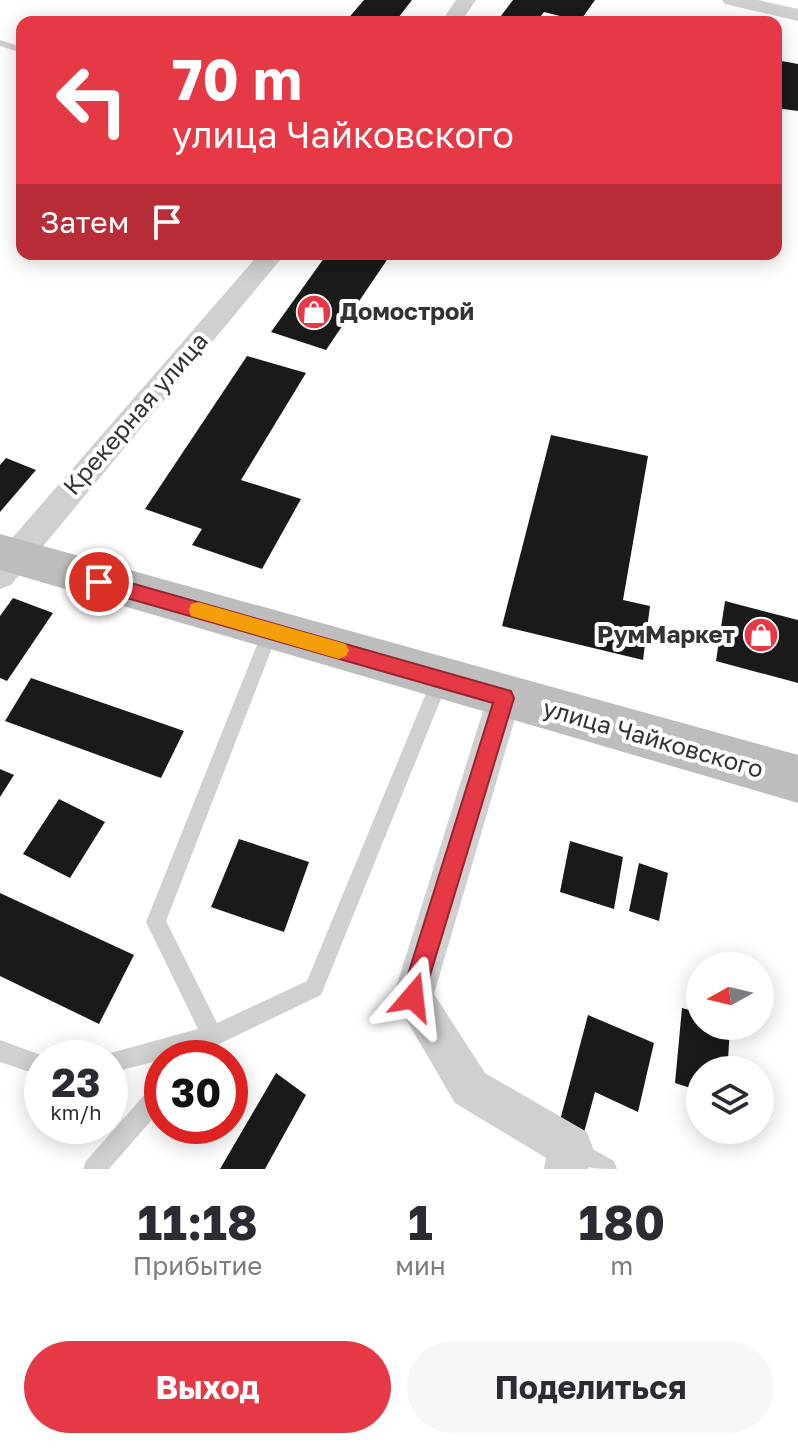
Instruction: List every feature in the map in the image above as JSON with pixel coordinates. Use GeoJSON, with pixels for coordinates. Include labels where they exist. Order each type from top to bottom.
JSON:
{"type":"FeatureCollection","features":[{"type":"Feature","properties":{"kind":"main road","name":"улица Чайковского"},"geometry":{"type":"LineString","coordinates":[[4,562],[271,630],[798,779]]}},
{"type":"Feature","properties":{"kind":"street"},"geometry":{"type":"LineString","coordinates":[[732,0],[798,15]]}},
{"type":"Feature","properties":{"kind":"street","name":"Крекерная улица"},"geometry":{"type":"LineString","coordinates":[[4,562],[268,260]]}},
{"type":"Feature","properties":{"kind":"street"},"geometry":{"type":"LineString","coordinates":[[504,698],[413,997],[470,1088],[581,1162]]}},
{"type":"Feature","properties":{"kind":"lane"},"geometry":{"type":"LineString","coordinates":[[212,1036],[156,922],[271,630]]}},
{"type":"Feature","properties":{"kind":"lane"},"geometry":{"type":"LineString","coordinates":[[128,1057],[212,1036],[314,988],[440,679]]}},
{"type":"Feature","properties":{"kind":"lane"},"geometry":{"type":"LineString","coordinates":[[209,1040],[212,1036]]}},
{"type":"Feature","properties":{"kind":"lane"},"geometry":{"type":"LineString","coordinates":[[0,1051],[24,1059]]}},
{"type":"Feature","properties":{"kind":"lane"},"geometry":{"type":"LineString","coordinates":[[94,1169],[144,1112]]}},
{"type":"Feature","properties":{"kind":"building"},"geometry":{"type":"Polygon","coordinates":[[[364,0],[412,0],[400,16],[350,16],[364,0]]]}},
{"type":"Feature","properties":{"kind":"building"},"geometry":{"type":"Polygon","coordinates":[[[513,0],[595,0],[584,16],[544,12],[541,16],[501,16],[513,0]]]}},
{"type":"Feature","properties":{"kind":"building"},"geometry":{"type":"Polygon","coordinates":[[[782,61],[798,64],[798,111],[782,109],[782,61]]]}},
{"type":"Feature","properties":{"kind":"building"},"geometry":{"type":"Polygon","coordinates":[[[323,260],[387,260],[326,350],[271,332],[323,260]]]}},
{"type":"Feature","properties":{"kind":"building"},"geometry":{"type":"Polygon","coordinates":[[[247,356],[306,373],[241,480],[301,499],[262,569],[192,545],[202,529],[145,509],[247,356]]]}},
{"type":"Feature","properties":{"kind":"building"},"geometry":{"type":"Polygon","coordinates":[[[551,435],[648,456],[623,600],[650,606],[643,660],[502,626],[551,435]]]}},
{"type":"Feature","properties":{"kind":"building"},"geometry":{"type":"Polygon","coordinates":[[[6,458],[36,470],[0,512],[0,465],[6,458]]]}},
{"type":"Feature","properties":{"kind":"building"},"geometry":{"type":"Polygon","coordinates":[[[13,598],[53,613],[7,681],[0,678],[0,616],[13,598]]]}},
{"type":"Feature","properties":{"kind":"building"},"geometry":{"type":"Polygon","coordinates":[[[725,601],[798,620],[798,683],[716,661],[725,601]]]}},
{"type":"Feature","properties":{"kind":"building"},"geometry":{"type":"Polygon","coordinates":[[[31,678],[184,731],[161,778],[5,721],[31,678]]]}},
{"type":"Feature","properties":{"kind":"building"},"geometry":{"type":"Polygon","coordinates":[[[0,769],[14,775],[0,797],[0,769]]]}},
{"type":"Feature","properties":{"kind":"building"},"geometry":{"type":"Polygon","coordinates":[[[59,799],[105,822],[70,878],[23,854],[59,799]]]}},
{"type":"Feature","properties":{"kind":"building"},"geometry":{"type":"Polygon","coordinates":[[[239,839],[309,862],[284,932],[211,907],[239,839]]]}},
{"type":"Feature","properties":{"kind":"building"},"geometry":{"type":"Polygon","coordinates":[[[570,841],[623,857],[614,909],[560,892],[570,841]]]}},
{"type":"Feature","properties":{"kind":"building"},"geometry":{"type":"Polygon","coordinates":[[[639,863],[668,873],[659,921],[629,911],[639,863]]]}},
{"type":"Feature","properties":{"kind":"building"},"geometry":{"type":"Polygon","coordinates":[[[0,893],[134,955],[99,1024],[0,976],[0,893]]]}},
{"type":"Feature","properties":{"kind":"building"},"geometry":{"type":"Polygon","coordinates":[[[682,1008],[686,1009],[686,1040],[729,1040],[728,1056],[686,1056],[686,1087],[675,1083],[682,1008]]]}},
{"type":"Feature","properties":{"kind":"building"},"geometry":{"type":"Polygon","coordinates":[[[588,1015],[654,1043],[638,1112],[595,1092],[582,1140],[558,1128],[588,1015]]]}},
{"type":"Feature","properties":{"kind":"building"},"geometry":{"type":"Polygon","coordinates":[[[276,1073],[306,1095],[265,1169],[220,1169],[235,1144],[248,1144],[248,1121],[276,1073]]]}},
{"type":"Feature","properties":{"kind":"slow traffic"},"geometry":{"type":"LineString","coordinates":[[198,610],[339,650]]}},
{"type":"Feature","properties":{"kind":"place","name":"Домострой"},"geometry":{"type":"Point","coordinates":[314,312]}},
{"type":"Feature","properties":{"kind":"place","name":"РумМаркет"},"geometry":{"type":"Point","coordinates":[761,635]}},
{"type":"Feature","properties":{"kind":"route"},"geometry":{"type":"LineString","coordinates":[[99,582],[504,698],[413,997]]}}]}
